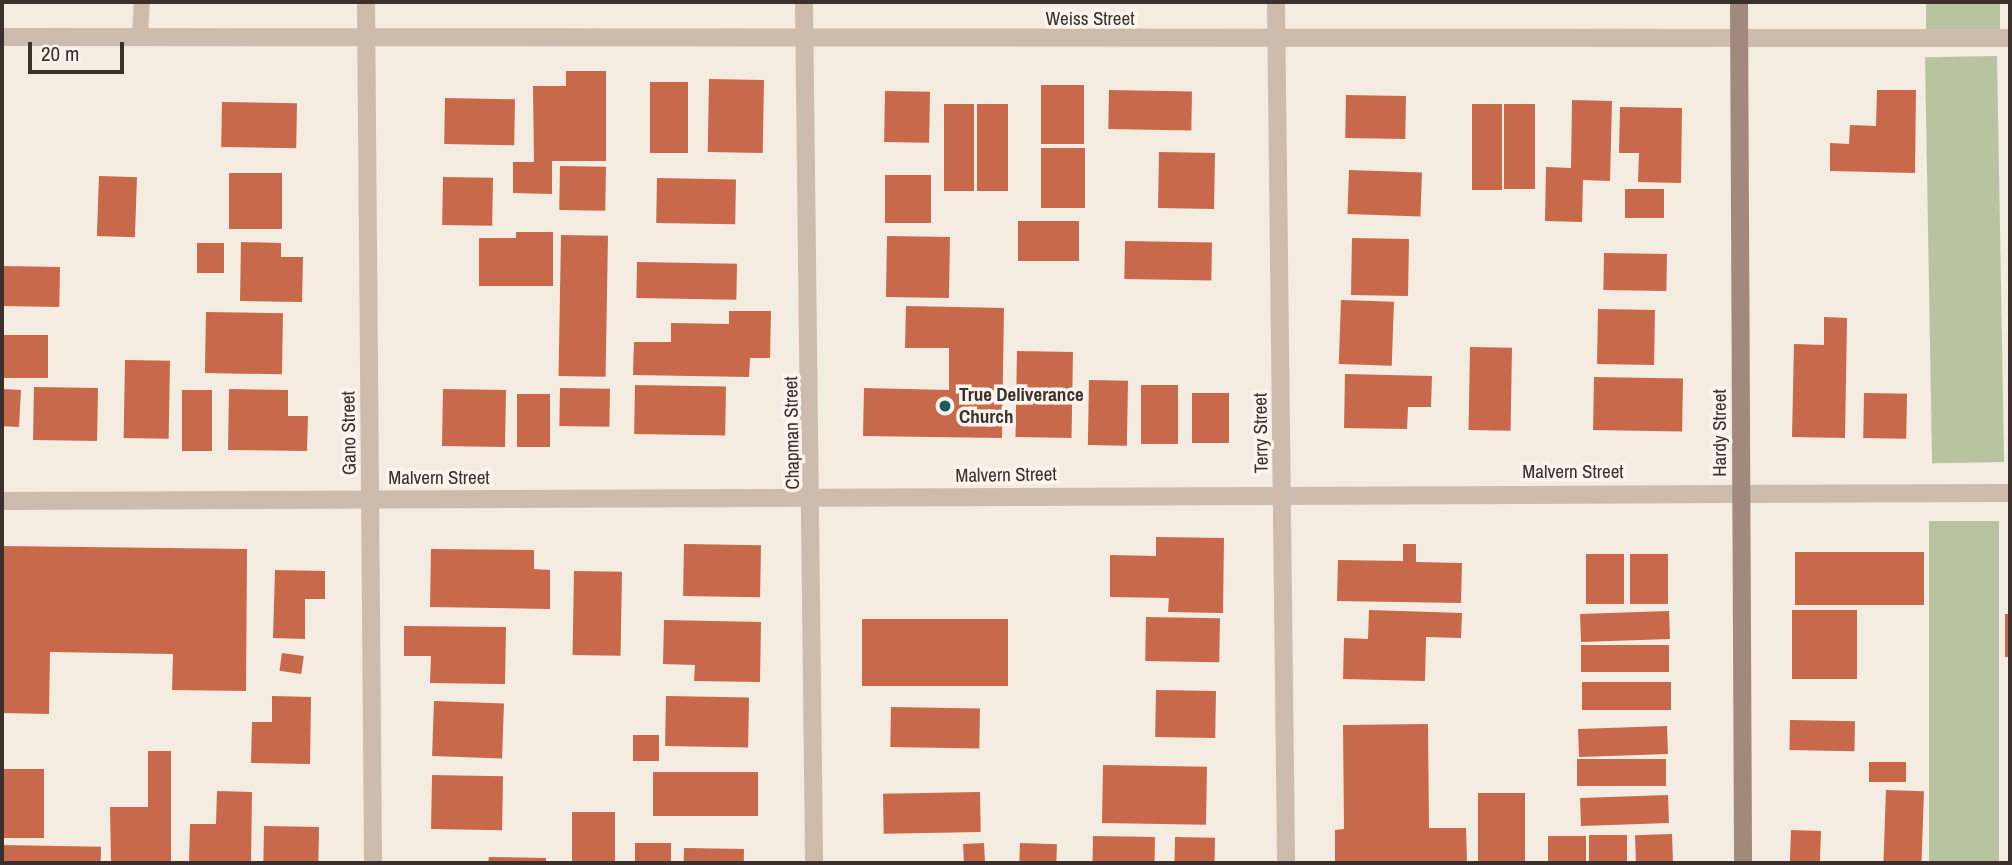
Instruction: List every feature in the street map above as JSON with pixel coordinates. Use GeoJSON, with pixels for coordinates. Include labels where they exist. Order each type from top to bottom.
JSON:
{"type":"FeatureCollection","features":[{"type":"Feature","properties":{"kind":"main road","name":"Hardy Street"},"geometry":{"type":"LineString","coordinates":[[1739,2],[1743,863]]}},
{"type":"Feature","properties":{"kind":"street","name":"Gano Street"},"geometry":{"type":"LineString","coordinates":[[366,2],[373,863]]}},
{"type":"Feature","properties":{"kind":"street","name":"Chapman Street"},"geometry":{"type":"LineString","coordinates":[[804,2],[814,495],[814,863]]}},
{"type":"Feature","properties":{"kind":"street","name":"Terry Street"},"geometry":{"type":"LineString","coordinates":[[1276,2],[1284,493],[1286,863]]}},
{"type":"Feature","properties":{"kind":"street","name":"Weiss Street"},"geometry":{"type":"LineString","coordinates":[[2,37],[366,35],[1276,42],[2010,38]]}},
{"type":"Feature","properties":{"kind":"street","name":"Malvern Street"},"geometry":{"type":"LineString","coordinates":[[2,501],[1284,493],[2010,493]]}},
{"type":"Feature","properties":{"kind":"lane"},"geometry":{"type":"LineString","coordinates":[[140,36],[142,2]]}},
{"type":"Feature","properties":{"kind":"green space"},"geometry":{"type":"Polygon","coordinates":[[[1926,2],[2000,2],[2000,29],[1926,29],[1926,2]]]}},
{"type":"Feature","properties":{"kind":"green space"},"geometry":{"type":"Polygon","coordinates":[[[1997,56],[2004,462],[1932,463],[1925,57],[1997,56]]]}},
{"type":"Feature","properties":{"kind":"green space"},"geometry":{"type":"Polygon","coordinates":[[[1929,521],[1999,521],[1999,863],[1929,863],[1929,521]]]}},
{"type":"Feature","properties":{"kind":"building"},"geometry":{"type":"Polygon","coordinates":[[[566,71],[606,71],[606,161],[552,161],[552,194],[513,193],[513,162],[534,162],[533,86],[566,86],[566,71]]]}},
{"type":"Feature","properties":{"kind":"building"},"geometry":{"type":"Polygon","coordinates":[[[709,79],[764,80],[763,153],[708,152],[709,79]]]}},
{"type":"Feature","properties":{"kind":"building"},"geometry":{"type":"Polygon","coordinates":[[[650,82],[688,82],[688,153],[650,153],[650,82]]]}},
{"type":"Feature","properties":{"kind":"building"},"geometry":{"type":"Polygon","coordinates":[[[1041,85],[1084,85],[1084,144],[1041,144],[1041,85]]]}},
{"type":"Feature","properties":{"kind":"building"},"geometry":{"type":"Polygon","coordinates":[[[1109,90],[1192,91],[1191,130],[1108,129],[1109,90]]]}},
{"type":"Feature","properties":{"kind":"building"},"geometry":{"type":"Polygon","coordinates":[[[1877,90],[1916,90],[1915,173],[1830,171],[1830,143],[1849,144],[1850,125],[1876,126],[1877,90]]]}},
{"type":"Feature","properties":{"kind":"building"},"geometry":{"type":"Polygon","coordinates":[[[885,91],[930,92],[929,143],[884,142],[885,91]]]}},
{"type":"Feature","properties":{"kind":"building"},"geometry":{"type":"Polygon","coordinates":[[[1346,95],[1406,96],[1405,139],[1345,138],[1346,95]]]}},
{"type":"Feature","properties":{"kind":"building"},"geometry":{"type":"Polygon","coordinates":[[[445,98],[515,99],[514,145],[444,144],[445,98]]]}},
{"type":"Feature","properties":{"kind":"building"},"geometry":{"type":"Polygon","coordinates":[[[1572,100],[1612,101],[1610,181],[1583,180],[1582,222],[1545,221],[1546,167],[1571,168],[1572,100]]]}},
{"type":"Feature","properties":{"kind":"building"},"geometry":{"type":"Polygon","coordinates":[[[222,102],[297,103],[296,148],[221,147],[222,102]]]}},
{"type":"Feature","properties":{"kind":"building"},"geometry":{"type":"Polygon","coordinates":[[[944,104],[974,104],[974,191],[944,191],[944,104]]]}},
{"type":"Feature","properties":{"kind":"building"},"geometry":{"type":"Polygon","coordinates":[[[977,104],[1008,104],[1008,191],[977,191],[977,104]]]}},
{"type":"Feature","properties":{"kind":"building"},"geometry":{"type":"Polygon","coordinates":[[[1472,104],[1502,104],[1502,190],[1472,190],[1472,104]]]}},
{"type":"Feature","properties":{"kind":"building"},"geometry":{"type":"Polygon","coordinates":[[[1504,104],[1535,104],[1535,189],[1504,189],[1504,104]]]}},
{"type":"Feature","properties":{"kind":"building"},"geometry":{"type":"Polygon","coordinates":[[[1620,107],[1682,108],[1681,183],[1638,182],[1639,153],[1619,153],[1620,107]]]}},
{"type":"Feature","properties":{"kind":"building"},"geometry":{"type":"Polygon","coordinates":[[[1041,148],[1085,148],[1085,208],[1041,208],[1041,148]]]}},
{"type":"Feature","properties":{"kind":"building"},"geometry":{"type":"Polygon","coordinates":[[[1159,152],[1215,153],[1214,209],[1158,208],[1159,152]]]}},
{"type":"Feature","properties":{"kind":"building"},"geometry":{"type":"Polygon","coordinates":[[[560,166],[606,167],[605,211],[559,210],[560,166]]]}},
{"type":"Feature","properties":{"kind":"building"},"geometry":{"type":"Polygon","coordinates":[[[1349,170],[1422,173],[1420,217],[1347,214],[1349,170]]]}},
{"type":"Feature","properties":{"kind":"building"},"geometry":{"type":"Polygon","coordinates":[[[229,173],[282,173],[282,229],[229,229],[229,173]]]}},
{"type":"Feature","properties":{"kind":"building"},"geometry":{"type":"Polygon","coordinates":[[[885,175],[931,175],[931,223],[885,223],[885,175]]]}},
{"type":"Feature","properties":{"kind":"building"},"geometry":{"type":"Polygon","coordinates":[[[99,176],[137,177],[135,237],[97,236],[99,176]]]}},
{"type":"Feature","properties":{"kind":"building"},"geometry":{"type":"Polygon","coordinates":[[[443,177],[493,178],[492,226],[442,225],[443,177]]]}},
{"type":"Feature","properties":{"kind":"building"},"geometry":{"type":"Polygon","coordinates":[[[657,178],[736,179],[735,224],[656,223],[657,178]]]}},
{"type":"Feature","properties":{"kind":"building"},"geometry":{"type":"Polygon","coordinates":[[[1625,189],[1664,189],[1664,218],[1625,218],[1625,189]]]}},
{"type":"Feature","properties":{"kind":"building"},"geometry":{"type":"Polygon","coordinates":[[[1018,221],[1079,221],[1079,261],[1018,261],[1018,221]]]}},
{"type":"Feature","properties":{"kind":"building"},"geometry":{"type":"Polygon","coordinates":[[[516,232],[553,232],[553,286],[479,286],[479,238],[516,238],[516,232]]]}},
{"type":"Feature","properties":{"kind":"building"},"geometry":{"type":"Polygon","coordinates":[[[561,235],[608,236],[606,377],[559,376],[561,235]]]}},
{"type":"Feature","properties":{"kind":"building"},"geometry":{"type":"Polygon","coordinates":[[[887,236],[950,237],[949,298],[886,297],[887,236]]]}},
{"type":"Feature","properties":{"kind":"building"},"geometry":{"type":"Polygon","coordinates":[[[1352,238],[1409,239],[1408,296],[1351,295],[1352,238]]]}},
{"type":"Feature","properties":{"kind":"building"},"geometry":{"type":"Polygon","coordinates":[[[1125,241],[1212,243],[1211,281],[1124,279],[1125,241]]]}},
{"type":"Feature","properties":{"kind":"building"},"geometry":{"type":"Polygon","coordinates":[[[241,242],[281,243],[281,257],[303,257],[302,302],[240,301],[241,242]]]}},
{"type":"Feature","properties":{"kind":"building"},"geometry":{"type":"Polygon","coordinates":[[[197,243],[224,243],[224,273],[197,273],[197,243]]]}},
{"type":"Feature","properties":{"kind":"building"},"geometry":{"type":"Polygon","coordinates":[[[1604,253],[1667,254],[1666,291],[1603,290],[1604,253]]]}},
{"type":"Feature","properties":{"kind":"building"},"geometry":{"type":"Polygon","coordinates":[[[637,262],[737,264],[736,300],[636,298],[637,262]]]}},
{"type":"Feature","properties":{"kind":"building"},"geometry":{"type":"Polygon","coordinates":[[[2,266],[60,267],[59,307],[2,306],[2,266]]]}},
{"type":"Feature","properties":{"kind":"building"},"geometry":{"type":"Polygon","coordinates":[[[1341,300],[1394,302],[1392,366],[1339,364],[1341,300]]]}},
{"type":"Feature","properties":{"kind":"building"},"geometry":{"type":"Polygon","coordinates":[[[906,306],[1004,308],[1002,438],[863,436],[864,388],[949,390],[949,348],[905,348],[906,306]]]}},
{"type":"Feature","properties":{"kind":"building"},"geometry":{"type":"Polygon","coordinates":[[[1598,309],[1655,310],[1654,365],[1597,364],[1598,309]]]}},
{"type":"Feature","properties":{"kind":"building"},"geometry":{"type":"Polygon","coordinates":[[[729,311],[771,311],[770,358],[750,358],[749,377],[633,375],[634,342],[671,342],[671,323],[729,324],[729,311]]]}},
{"type":"Feature","properties":{"kind":"building"},"geometry":{"type":"Polygon","coordinates":[[[206,312],[283,313],[282,374],[205,373],[206,312]]]}},
{"type":"Feature","properties":{"kind":"building"},"geometry":{"type":"Polygon","coordinates":[[[1824,317],[1847,318],[1845,438],[1792,437],[1794,344],[1824,345],[1824,317]]]}},
{"type":"Feature","properties":{"kind":"building"},"geometry":{"type":"Polygon","coordinates":[[[2,335],[48,335],[48,378],[2,378],[2,335]]]}},
{"type":"Feature","properties":{"kind":"building"},"geometry":{"type":"Polygon","coordinates":[[[1470,347],[1512,348],[1511,431],[1469,430],[1470,347]]]}},
{"type":"Feature","properties":{"kind":"building"},"geometry":{"type":"Polygon","coordinates":[[[1017,351],[1073,352],[1071,438],[1015,437],[1017,351]]]}},
{"type":"Feature","properties":{"kind":"building"},"geometry":{"type":"Polygon","coordinates":[[[125,360],[170,361],[169,439],[124,438],[125,360]]]}},
{"type":"Feature","properties":{"kind":"building"},"geometry":{"type":"Polygon","coordinates":[[[1345,374],[1432,376],[1431,407],[1408,407],[1407,429],[1344,428],[1345,374]]]}},
{"type":"Feature","properties":{"kind":"building"},"geometry":{"type":"Polygon","coordinates":[[[1594,377],[1683,379],[1682,432],[1593,430],[1594,377]]]}},
{"type":"Feature","properties":{"kind":"building"},"geometry":{"type":"Polygon","coordinates":[[[1089,380],[1128,381],[1127,446],[1088,445],[1089,380]]]}},
{"type":"Feature","properties":{"kind":"building"},"geometry":{"type":"Polygon","coordinates":[[[635,385],[726,387],[725,436],[634,434],[635,385]]]}},
{"type":"Feature","properties":{"kind":"building"},"geometry":{"type":"Polygon","coordinates":[[[1141,385],[1178,385],[1178,444],[1141,444],[1141,385]]]}},
{"type":"Feature","properties":{"kind":"building"},"geometry":{"type":"Polygon","coordinates":[[[34,387],[98,388],[97,441],[33,440],[34,387]]]}},
{"type":"Feature","properties":{"kind":"building"},"geometry":{"type":"Polygon","coordinates":[[[560,388],[610,389],[609,427],[559,426],[560,388]]]}},
{"type":"Feature","properties":{"kind":"building"},"geometry":{"type":"Polygon","coordinates":[[[2,389],[21,390],[19,427],[2,426],[2,389]]]}},
{"type":"Feature","properties":{"kind":"building"},"geometry":{"type":"Polygon","coordinates":[[[229,389],[288,390],[288,416],[308,416],[307,451],[228,450],[229,389]]]}},
{"type":"Feature","properties":{"kind":"building"},"geometry":{"type":"Polygon","coordinates":[[[443,389],[506,390],[505,447],[442,446],[443,389]]]}},
{"type":"Feature","properties":{"kind":"building"},"geometry":{"type":"Polygon","coordinates":[[[182,390],[212,390],[212,451],[182,451],[182,390]]]}},
{"type":"Feature","properties":{"kind":"building"},"geometry":{"type":"Polygon","coordinates":[[[1192,393],[1229,393],[1229,443],[1192,443],[1192,393]]]}},
{"type":"Feature","properties":{"kind":"building"},"geometry":{"type":"Polygon","coordinates":[[[1864,393],[1907,394],[1906,439],[1863,438],[1864,393]]]}},
{"type":"Feature","properties":{"kind":"building"},"geometry":{"type":"Polygon","coordinates":[[[517,394],[550,394],[550,447],[517,447],[517,394]]]}},
{"type":"Feature","properties":{"kind":"building"},"geometry":{"type":"Polygon","coordinates":[[[1156,537],[1224,538],[1223,613],[1168,612],[1169,598],[1110,597],[1110,555],[1156,556],[1156,537]]]}},
{"type":"Feature","properties":{"kind":"building"},"geometry":{"type":"Polygon","coordinates":[[[684,544],[761,545],[760,597],[683,596],[684,544]]]}},
{"type":"Feature","properties":{"kind":"building"},"geometry":{"type":"Polygon","coordinates":[[[1403,544],[1416,544],[1416,562],[1462,563],[1461,603],[1337,601],[1338,560],[1403,561],[1403,544]]]}},
{"type":"Feature","properties":{"kind":"building"},"geometry":{"type":"Polygon","coordinates":[[[2,546],[247,549],[246,691],[172,690],[173,654],[50,652],[49,714],[2,713],[2,546]]]}},
{"type":"Feature","properties":{"kind":"building"},"geometry":{"type":"Polygon","coordinates":[[[431,549],[534,550],[534,569],[550,570],[550,609],[430,607],[431,549]]]}},
{"type":"Feature","properties":{"kind":"building"},"geometry":{"type":"Polygon","coordinates":[[[1795,552],[1924,552],[1924,605],[1795,605],[1795,552]]]}},
{"type":"Feature","properties":{"kind":"building"},"geometry":{"type":"Polygon","coordinates":[[[1586,554],[1624,554],[1624,604],[1586,604],[1586,554]]]}},
{"type":"Feature","properties":{"kind":"building"},"geometry":{"type":"Polygon","coordinates":[[[1630,554],[1668,554],[1668,604],[1630,604],[1630,554]]]}},
{"type":"Feature","properties":{"kind":"building"},"geometry":{"type":"Polygon","coordinates":[[[275,570],[325,571],[325,599],[305,599],[305,639],[273,638],[275,570]]]}},
{"type":"Feature","properties":{"kind":"building"},"geometry":{"type":"Polygon","coordinates":[[[574,571],[622,572],[621,656],[573,655],[574,571]]]}},
{"type":"Feature","properties":{"kind":"building"},"geometry":{"type":"Polygon","coordinates":[[[1369,610],[1462,613],[1461,638],[1426,637],[1425,681],[1343,679],[1344,638],[1368,639],[1369,610]]]}},
{"type":"Feature","properties":{"kind":"building"},"geometry":{"type":"Polygon","coordinates":[[[1792,610],[1857,610],[1857,679],[1792,679],[1792,610]]]}},
{"type":"Feature","properties":{"kind":"building"},"geometry":{"type":"Polygon","coordinates":[[[1669,611],[1670,639],[1581,642],[1580,614],[1669,611]]]}},
{"type":"Feature","properties":{"kind":"building"},"geometry":{"type":"Polygon","coordinates":[[[2005,614],[2010,614],[2010,657],[2005,657],[2005,614]]]}},
{"type":"Feature","properties":{"kind":"building"},"geometry":{"type":"Polygon","coordinates":[[[1146,617],[1220,618],[1219,662],[1145,661],[1146,617]]]}},
{"type":"Feature","properties":{"kind":"building"},"geometry":{"type":"Polygon","coordinates":[[[862,619],[1008,619],[1008,686],[862,686],[862,619]]]}},
{"type":"Feature","properties":{"kind":"building"},"geometry":{"type":"Polygon","coordinates":[[[664,620],[761,622],[760,682],[694,681],[695,665],[663,664],[664,620]]]}},
{"type":"Feature","properties":{"kind":"building"},"geometry":{"type":"Polygon","coordinates":[[[404,626],[506,627],[505,684],[430,683],[431,656],[404,656],[404,626]]]}},
{"type":"Feature","properties":{"kind":"building"},"geometry":{"type":"Polygon","coordinates":[[[1581,645],[1669,645],[1669,672],[1581,672],[1581,645]]]}},
{"type":"Feature","properties":{"kind":"building"},"geometry":{"type":"Polygon","coordinates":[[[282,653],[304,656],[301,674],[279,671],[282,653]]]}},
{"type":"Feature","properties":{"kind":"building"},"geometry":{"type":"Polygon","coordinates":[[[1582,682],[1671,682],[1671,710],[1582,710],[1582,682]]]}},
{"type":"Feature","properties":{"kind":"building"},"geometry":{"type":"Polygon","coordinates":[[[1156,690],[1216,691],[1215,738],[1155,737],[1156,690]]]}},
{"type":"Feature","properties":{"kind":"building"},"geometry":{"type":"Polygon","coordinates":[[[272,696],[311,697],[310,764],[251,763],[252,722],[272,722],[272,696]]]}},
{"type":"Feature","properties":{"kind":"building"},"geometry":{"type":"Polygon","coordinates":[[[666,696],[749,697],[748,747],[665,746],[666,696]]]}},
{"type":"Feature","properties":{"kind":"building"},"geometry":{"type":"Polygon","coordinates":[[[434,701],[504,703],[502,758],[432,756],[434,701]]]}},
{"type":"Feature","properties":{"kind":"building"},"geometry":{"type":"Polygon","coordinates":[[[891,707],[980,709],[979,749],[890,747],[891,707]]]}},
{"type":"Feature","properties":{"kind":"building"},"geometry":{"type":"Polygon","coordinates":[[[1790,720],[1855,721],[1854,751],[1789,750],[1790,720]]]}},
{"type":"Feature","properties":{"kind":"building"},"geometry":{"type":"Polygon","coordinates":[[[1428,724],[1429,828],[1466,828],[1467,863],[1335,863],[1335,830],[1344,829],[1343,725],[1428,724]]]}},
{"type":"Feature","properties":{"kind":"building"},"geometry":{"type":"Polygon","coordinates":[[[1667,726],[1668,754],[1579,757],[1578,729],[1667,726]]]}},
{"type":"Feature","properties":{"kind":"building"},"geometry":{"type":"Polygon","coordinates":[[[633,735],[659,735],[659,761],[633,761],[633,735]]]}},
{"type":"Feature","properties":{"kind":"building"},"geometry":{"type":"Polygon","coordinates":[[[148,751],[171,751],[171,863],[111,863],[110,807],[148,807],[148,751]]]}},
{"type":"Feature","properties":{"kind":"building"},"geometry":{"type":"Polygon","coordinates":[[[1577,759],[1666,759],[1666,786],[1577,786],[1577,759]]]}},
{"type":"Feature","properties":{"kind":"building"},"geometry":{"type":"Polygon","coordinates":[[[1869,762],[1906,762],[1906,782],[1869,782],[1869,762]]]}},
{"type":"Feature","properties":{"kind":"building"},"geometry":{"type":"Polygon","coordinates":[[[1103,765],[1207,767],[1206,825],[1102,823],[1103,765]]]}},
{"type":"Feature","properties":{"kind":"building"},"geometry":{"type":"Polygon","coordinates":[[[2,769],[44,769],[44,838],[2,838],[2,769]]]}},
{"type":"Feature","properties":{"kind":"building"},"geometry":{"type":"Polygon","coordinates":[[[653,772],[758,772],[758,816],[653,816],[653,772]]]}},
{"type":"Feature","properties":{"kind":"building"},"geometry":{"type":"Polygon","coordinates":[[[432,775],[503,776],[502,830],[431,829],[432,775]]]}},
{"type":"Feature","properties":{"kind":"building"},"geometry":{"type":"Polygon","coordinates":[[[1886,790],[1924,791],[1921,863],[1883,863],[1886,790]]]}},
{"type":"Feature","properties":{"kind":"building"},"geometry":{"type":"Polygon","coordinates":[[[217,791],[252,792],[251,863],[189,863],[190,824],[216,824],[217,791]]]}},
{"type":"Feature","properties":{"kind":"building"},"geometry":{"type":"Polygon","coordinates":[[[980,792],[981,832],[884,834],[883,794],[980,792]]]}},
{"type":"Feature","properties":{"kind":"building"},"geometry":{"type":"Polygon","coordinates":[[[1478,793],[1525,793],[1525,863],[1478,863],[1478,793]]]}},
{"type":"Feature","properties":{"kind":"building"},"geometry":{"type":"Polygon","coordinates":[[[1668,795],[1669,823],[1581,826],[1580,798],[1668,795]]]}},
{"type":"Feature","properties":{"kind":"building"},"geometry":{"type":"Polygon","coordinates":[[[572,812],[615,812],[615,863],[572,863],[572,812]]]}},
{"type":"Feature","properties":{"kind":"building"},"geometry":{"type":"Polygon","coordinates":[[[264,826],[319,827],[318,863],[263,863],[264,826]]]}},
{"type":"Feature","properties":{"kind":"building"},"geometry":{"type":"Polygon","coordinates":[[[1791,830],[1821,831],[1820,863],[1790,863],[1791,830]]]}},
{"type":"Feature","properties":{"kind":"building"},"geometry":{"type":"Polygon","coordinates":[[[1672,834],[1673,863],[1636,863],[1635,835],[1672,834]]]}},
{"type":"Feature","properties":{"kind":"building"},"geometry":{"type":"Polygon","coordinates":[[[1589,835],[1627,835],[1627,863],[1589,863],[1589,835]]]}},
{"type":"Feature","properties":{"kind":"building"},"geometry":{"type":"Polygon","coordinates":[[[1093,836],[1155,837],[1155,863],[1093,863],[1093,836]]]}},
{"type":"Feature","properties":{"kind":"building"},"geometry":{"type":"Polygon","coordinates":[[[1548,836],[1586,836],[1586,863],[1548,863],[1548,836]]]}},
{"type":"Feature","properties":{"kind":"building"},"geometry":{"type":"Polygon","coordinates":[[[1175,837],[1215,838],[1215,863],[1175,863],[1175,837]]]}},
{"type":"Feature","properties":{"kind":"building"},"geometry":{"type":"Polygon","coordinates":[[[635,843],[671,843],[671,863],[635,863],[635,843]]]}},
{"type":"Feature","properties":{"kind":"building"},"geometry":{"type":"Polygon","coordinates":[[[984,843],[985,863],[964,863],[963,844],[984,843]]]}},
{"type":"Feature","properties":{"kind":"building"},"geometry":{"type":"Polygon","coordinates":[[[1020,843],[1057,844],[1056,863],[1019,863],[1020,843]]]}},
{"type":"Feature","properties":{"kind":"building"},"geometry":{"type":"Polygon","coordinates":[[[2,845],[101,847],[101,863],[2,863],[2,845]]]}},
{"type":"Feature","properties":{"kind":"building"},"geometry":{"type":"Polygon","coordinates":[[[684,848],[744,849],[744,863],[684,863],[684,848]]]}},
{"type":"Feature","properties":{"kind":"building"},"geometry":{"type":"Polygon","coordinates":[[[489,857],[546,858],[546,863],[488,863],[489,857]]]}},
{"type":"Feature","properties":{"kind":"place","name":"True Deliverance Church"},"geometry":{"type":"Point","coordinates":[945,406]}}]}
